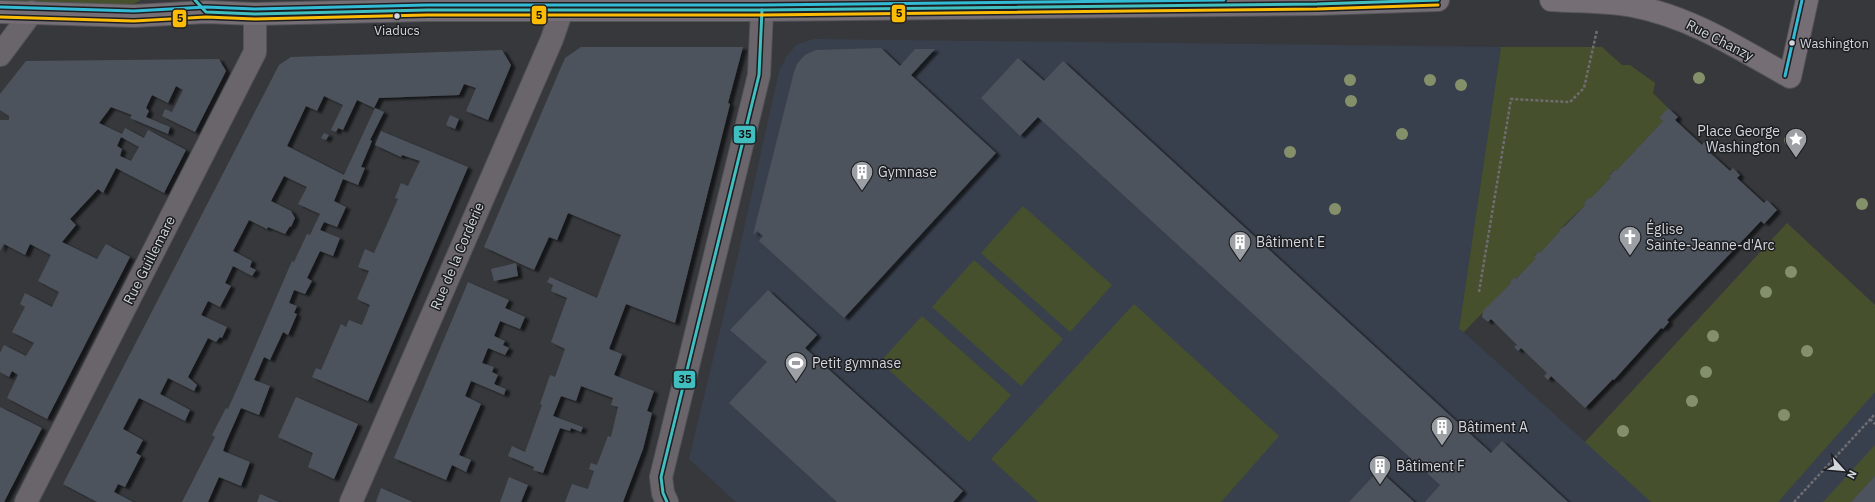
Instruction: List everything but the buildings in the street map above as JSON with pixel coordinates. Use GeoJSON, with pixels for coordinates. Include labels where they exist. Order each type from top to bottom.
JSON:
{"type":"FeatureCollection","features":[{"type":"Feature","properties":{"kind":"main road"},"geometry":{"type":"LineString","coordinates":[[0,12],[140,16],[200,6],[255,14],[428,5],[562,10],[762,10],[1318,4],[1438,0]]}},
{"type":"Feature","properties":{"kind":"main road","name":"Rue Chanzy"},"geometry":{"type":"LineString","coordinates":[[1551,0],[1633,6],[1665,14],[1698,26],[1790,77],[1808,0]]}},
{"type":"Feature","properties":{"kind":"street","name":"Rue de la Corderie"},"geometry":{"type":"LineString","coordinates":[[351,502],[552,39],[562,10]]}},
{"type":"Feature","properties":{"kind":"street"},"geometry":{"type":"LineString","coordinates":[[667,502],[663,493],[661,476],[759,75],[762,10]]}},
{"type":"Feature","properties":{"kind":"street"},"geometry":{"type":"LineString","coordinates":[[0,55],[32,12]]}},
{"type":"Feature","properties":{"kind":"street","name":"Rue Guillemare"},"geometry":{"type":"LineString","coordinates":[[26,502],[255,52],[255,14]]}},
{"type":"Feature","properties":{"kind":"path"},"geometry":{"type":"LineString","coordinates":[[1479,292],[1511,100],[1570,102],[1584,88],[1603,3]]}},
{"type":"Feature","properties":{"kind":"path"},"geometry":{"type":"LineString","coordinates":[[1794,502],[1875,414]]}},
{"type":"Feature","properties":{"kind":"path"},"geometry":{"type":"LineString","coordinates":[[1870,419],[1875,424]]}},
{"type":"Feature","properties":{"kind":"shaded area"},"geometry":{"type":"Polygon","coordinates":[[[813,39],[1501,47],[1459,328],[1585,442],[1787,223],[1875,305],[1875,502],[736,502],[689,459],[737,260],[779,72],[786,57],[796,45],[813,39]]]}},
{"type":"Feature","properties":{"kind":"green space"},"geometry":{"type":"Polygon","coordinates":[[[0,0],[141,0],[112,16],[0,12],[0,0]]]}},
{"type":"Feature","properties":{"kind":"green space"},"geometry":{"type":"Polygon","coordinates":[[[1501,47],[1602,47],[1622,65],[1630,65],[1655,83],[1653,93],[1668,108],[1660,118],[1663,121],[1616,171],[1615,170],[1609,175],[1611,177],[1590,199],[1589,197],[1584,203],[1585,205],[1559,230],[1560,231],[1540,253],[1539,251],[1534,256],[1536,258],[1516,279],[1514,277],[1510,282],[1511,283],[1464,332],[1459,329],[1501,47]]]}},
{"type":"Feature","properties":{"kind":"green space"},"geometry":{"type":"Polygon","coordinates":[[[1023,206],[1112,285],[1070,332],[981,253],[1023,206]]]}},
{"type":"Feature","properties":{"kind":"green space"},"geometry":{"type":"Polygon","coordinates":[[[1787,223],[1875,305],[1875,392],[1778,502],[1651,502],[1585,442],[1787,223]]]}},
{"type":"Feature","properties":{"kind":"green space"},"geometry":{"type":"Polygon","coordinates":[[[974,260],[1063,339],[1021,386],[932,307],[974,260]]]}},
{"type":"Feature","properties":{"kind":"green space"},"geometry":{"type":"Polygon","coordinates":[[[1134,304],[1279,436],[1221,502],[1038,502],[991,459],[1134,304]]]}},
{"type":"Feature","properties":{"kind":"green space"},"geometry":{"type":"Polygon","coordinates":[[[922,316],[1011,395],[969,442],[880,362],[922,316]]]}},
{"type":"Feature","properties":{"kind":"green space"},"geometry":{"type":"Polygon","coordinates":[[[1875,445],[1875,476],[1851,502],[1823,502],[1875,445]]]}},
{"type":"Feature","properties":{"kind":"transit line","name":"35"},"geometry":{"type":"LineString","coordinates":[[195,0],[206,12],[255,14],[427,10],[762,10],[1317,4],[1438,0]]}},
{"type":"Feature","properties":{"kind":"transit line"},"geometry":{"type":"LineString","coordinates":[[0,7],[134,11],[206,7],[255,9],[427,5],[762,5],[1224,0]]}},
{"type":"Feature","properties":{"kind":"transit line"},"geometry":{"type":"LineString","coordinates":[[1785,76],[1802,0]]}},
{"type":"Feature","properties":{"kind":"transit line","name":"5"},"geometry":{"type":"LineString","coordinates":[[0,17],[134,21],[206,17],[255,19],[427,15],[762,15],[1317,9],[1438,5]]}},
{"type":"Feature","properties":{"kind":"transit line","name":"35"},"geometry":{"type":"LineString","coordinates":[[667,502],[663,493],[661,477],[759,75],[762,10]]}},
{"type":"Feature","properties":{"kind":"place","name":"Viaducs"},"geometry":{"type":"Point","coordinates":[397,16]}},
{"type":"Feature","properties":{"kind":"place","name":"Washington"},"geometry":{"type":"Point","coordinates":[1792,43]}},
{"type":"Feature","properties":{"kind":"place","name":"Place George Washington"},"geometry":{"type":"Point","coordinates":[1796,158]}},
{"type":"Feature","properties":{"kind":"place","name":"Gymnase"},"geometry":{"type":"Point","coordinates":[862,192]}},
{"type":"Feature","properties":{"kind":"place","name":"Église Sainte-Jeanne-d'Arc"},"geometry":{"type":"Point","coordinates":[1630,256]}},
{"type":"Feature","properties":{"kind":"place","name":"Bâtiment E"},"geometry":{"type":"Point","coordinates":[1240,262]}},
{"type":"Feature","properties":{"kind":"place","name":"Petit gymnase"},"geometry":{"type":"Point","coordinates":[796,382]}},
{"type":"Feature","properties":{"kind":"place","name":"Bâtiment A"},"geometry":{"type":"Point","coordinates":[1442,446]}},
{"type":"Feature","properties":{"kind":"place","name":"Bâtiment F"},"geometry":{"type":"Point","coordinates":[1380,486]}}]}
